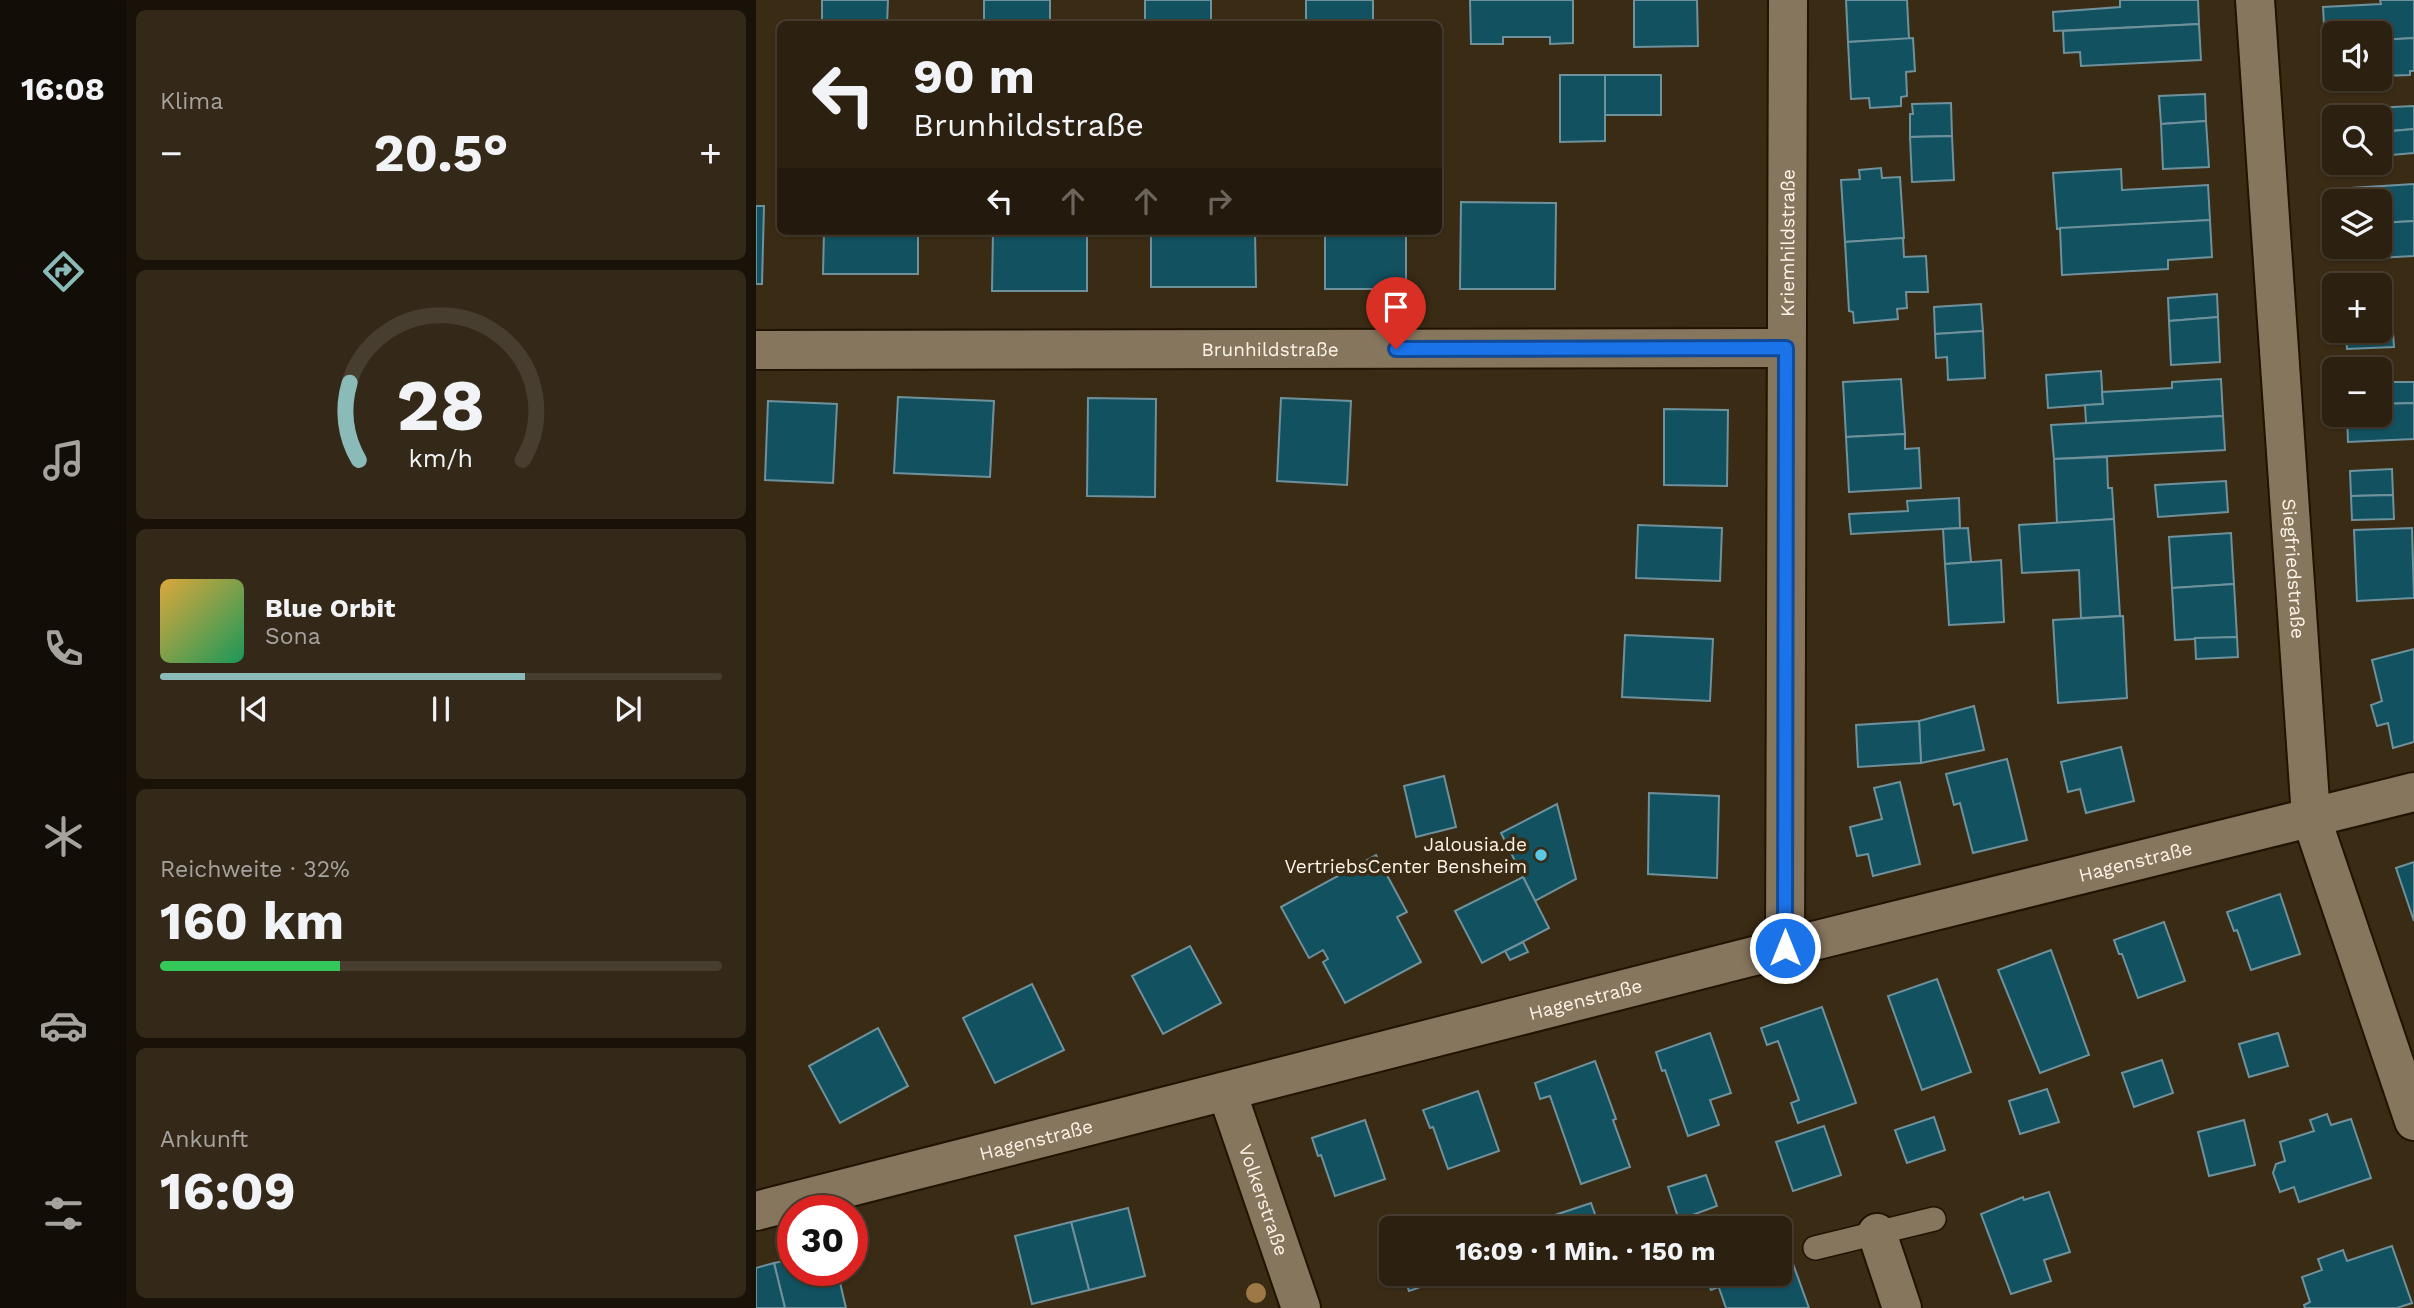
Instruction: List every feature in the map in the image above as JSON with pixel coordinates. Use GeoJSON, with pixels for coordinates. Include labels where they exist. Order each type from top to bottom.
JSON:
{"type":"FeatureCollection","features":[{"type":"Feature","properties":{"kind":"street","name":"Kriemhildstraße"},"geometry":{"type":"LineString","coordinates":[[1785,948],[1788,0]]}},
{"type":"Feature","properties":{"kind":"street","name":"Siegfriedstraße"},"geometry":{"type":"LineString","coordinates":[[2255,0],[2311,817],[2414,1121]]}},
{"type":"Feature","properties":{"kind":"street","name":"Brunhildstraße"},"geometry":{"type":"LineString","coordinates":[[756,350],[1786,348]]}},
{"type":"Feature","properties":{"kind":"street","name":"Hagenstraße"},"geometry":{"type":"LineString","coordinates":[[756,1211],[1785,948],[2414,792]]}},
{"type":"Feature","properties":{"kind":"street","name":"Volkerstraße"},"geometry":{"type":"LineString","coordinates":[[1227,1092],[1301,1308]]}},
{"type":"Feature","properties":{"kind":"street"},"geometry":{"type":"LineString","coordinates":[[1877,1233],[1902,1308]]}},
{"type":"Feature","properties":{"kind":"lane"},"geometry":{"type":"LineString","coordinates":[[1815,1248],[1934,1219]]}},
{"type":"Feature","properties":{"kind":"building"},"geometry":{"type":"Polygon","coordinates":[[[822,0],[888,0],[887,21],[822,21],[822,0]]]}},
{"type":"Feature","properties":{"kind":"building"},"geometry":{"type":"Polygon","coordinates":[[[984,0],[1050,0],[1050,21],[984,21],[984,0]]]}},
{"type":"Feature","properties":{"kind":"building"},"geometry":{"type":"Polygon","coordinates":[[[1145,0],[1211,0],[1211,21],[1145,21],[1145,0]]]}},
{"type":"Feature","properties":{"kind":"building"},"geometry":{"type":"Polygon","coordinates":[[[1306,0],[1373,0],[1373,21],[1306,21],[1306,0]]]}},
{"type":"Feature","properties":{"kind":"building"},"geometry":{"type":"Polygon","coordinates":[[[1470,0],[1573,0],[1573,43],[1550,44],[1550,37],[1503,37],[1503,44],[1471,44],[1470,0]]]}},
{"type":"Feature","properties":{"kind":"building"},"geometry":{"type":"Polygon","coordinates":[[[1634,0],[1697,0],[1698,46],[1634,47],[1634,0]]]}},
{"type":"Feature","properties":{"kind":"building"},"geometry":{"type":"Polygon","coordinates":[[[1846,0],[1907,0],[1909,39],[1848,42],[1846,0]]]}},
{"type":"Feature","properties":{"kind":"building"},"geometry":{"type":"Polygon","coordinates":[[[2120,0],[2198,0],[2199,24],[2054,31],[2053,12],[2120,7],[2120,0]]]}},
{"type":"Feature","properties":{"kind":"building"},"geometry":{"type":"Polygon","coordinates":[[[2380,0],[2414,0],[2414,38],[2392,39],[2392,21],[2324,21],[2323,7],[2381,4],[2380,0]]]}},
{"type":"Feature","properties":{"kind":"building"},"geometry":{"type":"Polygon","coordinates":[[[2199,24],[2201,60],[2081,66],[2080,52],[2064,53],[2063,31],[2199,24]]]}},
{"type":"Feature","properties":{"kind":"building"},"geometry":{"type":"Polygon","coordinates":[[[1913,38],[1915,71],[1906,72],[1907,96],[1901,97],[1901,106],[1870,108],[1869,98],[1851,99],[1848,42],[1913,38]]]}},
{"type":"Feature","properties":{"kind":"building"},"geometry":{"type":"Polygon","coordinates":[[[2414,38],[2414,71],[2410,71],[2410,75],[2392,76],[2392,39],[2414,38]]]}},
{"type":"Feature","properties":{"kind":"building"},"geometry":{"type":"Polygon","coordinates":[[[1560,75],[1605,75],[1605,141],[1560,142],[1560,75]]]}},
{"type":"Feature","properties":{"kind":"building"},"geometry":{"type":"Polygon","coordinates":[[[1605,75],[1661,75],[1661,115],[1605,115],[1605,75]]]}},
{"type":"Feature","properties":{"kind":"building"},"geometry":{"type":"Polygon","coordinates":[[[2205,94],[2206,121],[2161,124],[2159,96],[2205,94]]]}},
{"type":"Feature","properties":{"kind":"building"},"geometry":{"type":"Polygon","coordinates":[[[1951,103],[1952,136],[1910,137],[1912,104],[1951,103]]]}},
{"type":"Feature","properties":{"kind":"building"},"geometry":{"type":"Polygon","coordinates":[[[2414,106],[2414,129],[2392,131],[2392,107],[2414,106]]]}},
{"type":"Feature","properties":{"kind":"building"},"geometry":{"type":"Polygon","coordinates":[[[2206,121],[2209,167],[2163,169],[2161,124],[2206,121]]]}},
{"type":"Feature","properties":{"kind":"building"},"geometry":{"type":"Polygon","coordinates":[[[2414,129],[2414,153],[2392,155],[2392,131],[2414,129]]]}},
{"type":"Feature","properties":{"kind":"building"},"geometry":{"type":"Polygon","coordinates":[[[1952,136],[1954,180],[1912,182],[1910,137],[1952,136]]]}},
{"type":"Feature","properties":{"kind":"building"},"geometry":{"type":"Polygon","coordinates":[[[1881,168],[1882,178],[1900,177],[1904,238],[1845,242],[1841,180],[1860,179],[1859,170],[1881,168]]]}},
{"type":"Feature","properties":{"kind":"building"},"geometry":{"type":"Polygon","coordinates":[[[2121,169],[2122,190],[2208,185],[2210,220],[2057,229],[2053,173],[2121,169]]]}},
{"type":"Feature","properties":{"kind":"building"},"geometry":{"type":"Polygon","coordinates":[[[2414,184],[2414,221],[2392,222],[2392,189],[2335,189],[2414,184]]]}},
{"type":"Feature","properties":{"kind":"building"},"geometry":{"type":"Polygon","coordinates":[[[1461,202],[1556,203],[1555,289],[1460,289],[1461,202]]]}},
{"type":"Feature","properties":{"kind":"building"},"geometry":{"type":"Polygon","coordinates":[[[756,206],[764,206],[762,284],[756,284],[756,206]]]}},
{"type":"Feature","properties":{"kind":"building"},"geometry":{"type":"Polygon","coordinates":[[[2210,220],[2212,257],[2168,260],[2168,269],[2062,275],[2060,228],[2210,220]]]}},
{"type":"Feature","properties":{"kind":"building"},"geometry":{"type":"Polygon","coordinates":[[[2414,221],[2414,256],[2392,257],[2392,222],[2414,221]]]}},
{"type":"Feature","properties":{"kind":"building"},"geometry":{"type":"Polygon","coordinates":[[[824,235],[918,235],[918,274],[823,274],[824,235]]]}},
{"type":"Feature","properties":{"kind":"building"},"geometry":{"type":"Polygon","coordinates":[[[993,235],[1087,235],[1087,291],[992,291],[993,235]]]}},
{"type":"Feature","properties":{"kind":"building"},"geometry":{"type":"Polygon","coordinates":[[[1151,235],[1255,235],[1256,287],[1151,287],[1151,235]]]}},
{"type":"Feature","properties":{"kind":"building"},"geometry":{"type":"Polygon","coordinates":[[[1325,235],[1406,235],[1406,289],[1325,289],[1325,235]]]}},
{"type":"Feature","properties":{"kind":"building"},"geometry":{"type":"Polygon","coordinates":[[[1903,238],[1904,257],[1926,256],[1928,292],[1906,292],[1907,308],[1897,309],[1898,319],[1854,323],[1853,312],[1849,311],[1845,242],[1903,238]]]}},
{"type":"Feature","properties":{"kind":"building"},"geometry":{"type":"Polygon","coordinates":[[[2217,294],[2218,317],[2169,321],[2168,298],[2217,294]]]}},
{"type":"Feature","properties":{"kind":"building"},"geometry":{"type":"Polygon","coordinates":[[[1981,304],[1983,331],[1935,334],[1934,307],[1981,304]]]}},
{"type":"Feature","properties":{"kind":"building"},"geometry":{"type":"Polygon","coordinates":[[[2218,317],[2220,362],[2171,365],[2169,321],[2218,317]]]}},
{"type":"Feature","properties":{"kind":"building"},"geometry":{"type":"Polygon","coordinates":[[[2392,319],[2394,347],[2347,349],[2347,343],[2392,343],[2392,319]]]}},
{"type":"Feature","properties":{"kind":"building"},"geometry":{"type":"Polygon","coordinates":[[[1983,331],[1985,378],[1948,380],[1947,357],[1936,358],[1935,334],[1983,331]]]}},
{"type":"Feature","properties":{"kind":"building"},"geometry":{"type":"Polygon","coordinates":[[[2392,368],[2393,382],[2414,382],[2414,403],[2392,404],[2392,368]]]}},
{"type":"Feature","properties":{"kind":"building"},"geometry":{"type":"Polygon","coordinates":[[[2101,371],[2103,404],[2048,408],[2046,375],[2101,371]]]}},
{"type":"Feature","properties":{"kind":"building"},"geometry":{"type":"Polygon","coordinates":[[[1901,379],[1905,434],[1846,437],[1843,382],[1901,379]]]}},
{"type":"Feature","properties":{"kind":"building"},"geometry":{"type":"Polygon","coordinates":[[[2221,379],[2223,416],[2086,423],[2085,405],[2103,404],[2102,392],[2172,388],[2172,382],[2221,379]]]}},
{"type":"Feature","properties":{"kind":"building"},"geometry":{"type":"Polygon","coordinates":[[[898,397],[994,401],[990,477],[894,473],[898,397]]]}},
{"type":"Feature","properties":{"kind":"building"},"geometry":{"type":"Polygon","coordinates":[[[1088,398],[1156,399],[1155,497],[1087,496],[1088,398]]]}},
{"type":"Feature","properties":{"kind":"building"},"geometry":{"type":"Polygon","coordinates":[[[1281,398],[1351,401],[1347,485],[1277,481],[1281,398]]]}},
{"type":"Feature","properties":{"kind":"building"},"geometry":{"type":"Polygon","coordinates":[[[768,401],[837,404],[833,483],[765,480],[768,401]]]}},
{"type":"Feature","properties":{"kind":"building"},"geometry":{"type":"Polygon","coordinates":[[[2414,403],[2414,439],[2348,442],[2347,427],[2392,427],[2392,404],[2414,403]]]}},
{"type":"Feature","properties":{"kind":"building"},"geometry":{"type":"Polygon","coordinates":[[[1664,409],[1728,410],[1727,486],[1664,485],[1664,409]]]}},
{"type":"Feature","properties":{"kind":"building"},"geometry":{"type":"Polygon","coordinates":[[[2223,416],[2225,450],[2054,459],[2051,425],[2223,416]]]}},
{"type":"Feature","properties":{"kind":"building"},"geometry":{"type":"Polygon","coordinates":[[[1905,434],[1905,449],[1919,448],[1921,488],[1849,492],[1846,437],[1905,434]]]}},
{"type":"Feature","properties":{"kind":"building"},"geometry":{"type":"Polygon","coordinates":[[[2107,457],[2108,488],[2112,488],[2114,519],[2057,523],[2054,459],[2107,457]]]}},
{"type":"Feature","properties":{"kind":"building"},"geometry":{"type":"Polygon","coordinates":[[[2392,469],[2393,495],[2351,496],[2350,471],[2392,469]]]}},
{"type":"Feature","properties":{"kind":"building"},"geometry":{"type":"Polygon","coordinates":[[[2226,481],[2228,512],[2158,517],[2155,485],[2226,481]]]}},
{"type":"Feature","properties":{"kind":"building"},"geometry":{"type":"Polygon","coordinates":[[[2393,495],[2394,519],[2352,520],[2351,496],[2393,495]]]}},
{"type":"Feature","properties":{"kind":"building"},"geometry":{"type":"Polygon","coordinates":[[[1959,498],[1960,528],[1851,534],[1849,514],[1908,511],[1907,501],[1959,498]]]}},
{"type":"Feature","properties":{"kind":"building"},"geometry":{"type":"Polygon","coordinates":[[[2114,519],[2120,616],[2081,618],[2079,570],[2022,573],[2019,525],[2114,519]]]}},
{"type":"Feature","properties":{"kind":"building"},"geometry":{"type":"Polygon","coordinates":[[[1638,525],[1722,528],[1720,581],[1636,578],[1638,525]]]}},
{"type":"Feature","properties":{"kind":"building"},"geometry":{"type":"Polygon","coordinates":[[[1968,528],[1971,562],[1945,564],[1943,529],[1968,528]]]}},
{"type":"Feature","properties":{"kind":"building"},"geometry":{"type":"Polygon","coordinates":[[[2412,528],[2414,598],[2357,601],[2354,530],[2412,528]]]}},
{"type":"Feature","properties":{"kind":"building"},"geometry":{"type":"Polygon","coordinates":[[[2231,533],[2234,584],[2172,588],[2169,537],[2231,533]]]}},
{"type":"Feature","properties":{"kind":"building"},"geometry":{"type":"Polygon","coordinates":[[[2001,560],[2004,622],[1949,625],[1945,564],[2001,560]]]}},
{"type":"Feature","properties":{"kind":"building"},"geometry":{"type":"Polygon","coordinates":[[[2234,584],[2237,637],[2175,640],[2172,588],[2234,584]]]}},
{"type":"Feature","properties":{"kind":"building"},"geometry":{"type":"Polygon","coordinates":[[[2123,616],[2127,698],[2058,703],[2053,620],[2123,616]]]}},
{"type":"Feature","properties":{"kind":"building"},"geometry":{"type":"Polygon","coordinates":[[[1625,635],[1713,639],[1710,701],[1622,697],[1625,635]]]}},
{"type":"Feature","properties":{"kind":"building"},"geometry":{"type":"Polygon","coordinates":[[[2237,637],[2238,657],[2196,659],[2195,638],[2237,637]]]}},
{"type":"Feature","properties":{"kind":"building"},"geometry":{"type":"Polygon","coordinates":[[[2414,649],[2414,742],[2393,748],[2388,723],[2377,726],[2371,705],[2382,701],[2372,660],[2414,649]]]}},
{"type":"Feature","properties":{"kind":"building"},"geometry":{"type":"Polygon","coordinates":[[[1974,706],[1984,750],[1921,763],[1919,721],[1974,706]]]}},
{"type":"Feature","properties":{"kind":"building"},"geometry":{"type":"Polygon","coordinates":[[[1919,721],[1921,763],[1858,767],[1856,725],[1919,721]]]}},
{"type":"Feature","properties":{"kind":"building"},"geometry":{"type":"Polygon","coordinates":[[[2121,747],[2134,801],[2086,813],[2080,789],[2068,792],[2061,762],[2121,747]]]}},
{"type":"Feature","properties":{"kind":"building"},"geometry":{"type":"Polygon","coordinates":[[[2007,759],[2027,840],[1973,853],[1960,803],[1954,805],[1946,774],[2007,759]]]}},
{"type":"Feature","properties":{"kind":"building"},"geometry":{"type":"Polygon","coordinates":[[[1444,776],[1456,827],[1416,837],[1404,786],[1444,776]]]}},
{"type":"Feature","properties":{"kind":"building"},"geometry":{"type":"Polygon","coordinates":[[[1900,782],[1920,864],[1873,876],[1868,854],[1857,856],[1850,827],[1882,819],[1874,788],[1900,782]]]}},
{"type":"Feature","properties":{"kind":"building"},"geometry":{"type":"Polygon","coordinates":[[[1649,793],[1719,796],[1717,878],[1648,874],[1649,793]]]}},
{"type":"Feature","properties":{"kind":"building","name":"Jalousia.de VertriebsCenter Bensheim"},"geometry":{"type":"Polygon","coordinates":[[[1557,804],[1576,879],[1535,901],[1501,833],[1557,804]]]}},
{"type":"Feature","properties":{"kind":"building"},"geometry":{"type":"Polygon","coordinates":[[[1376,855],[1407,912],[1397,917],[1421,962],[1345,1003],[1323,962],[1328,959],[1323,950],[1309,958],[1281,907],[1376,855]]]}},
{"type":"Feature","properties":{"kind":"building"},"geometry":{"type":"Polygon","coordinates":[[[2414,862],[2414,921],[2396,868],[2414,862]]]}},
{"type":"Feature","properties":{"kind":"building"},"geometry":{"type":"Polygon","coordinates":[[[1523,877],[1549,928],[1482,963],[1455,911],[1523,877]]]}},
{"type":"Feature","properties":{"kind":"building"},"geometry":{"type":"Polygon","coordinates":[[[2280,894],[2300,954],[2251,970],[2237,930],[2234,931],[2227,912],[2280,894]]]}},
{"type":"Feature","properties":{"kind":"building"},"geometry":{"type":"Polygon","coordinates":[[[2164,922],[2185,981],[2138,998],[2114,940],[2164,922]]]}},
{"type":"Feature","properties":{"kind":"building"},"geometry":{"type":"Polygon","coordinates":[[[1523,942],[1528,952],[1510,960],[1505,951],[1523,942]]]}},
{"type":"Feature","properties":{"kind":"building"},"geometry":{"type":"Polygon","coordinates":[[[1190,946],[1221,1003],[1163,1034],[1132,976],[1190,946]]]}},
{"type":"Feature","properties":{"kind":"building"},"geometry":{"type":"Polygon","coordinates":[[[2051,950],[2089,1055],[2040,1073],[1998,970],[2051,950]]]}},
{"type":"Feature","properties":{"kind":"building"},"geometry":{"type":"Polygon","coordinates":[[[1937,979],[1971,1072],[1922,1090],[1888,996],[1937,979]]]}},
{"type":"Feature","properties":{"kind":"building"},"geometry":{"type":"Polygon","coordinates":[[[1032,984],[1064,1050],[995,1083],[963,1018],[1032,984]]]}},
{"type":"Feature","properties":{"kind":"building"},"geometry":{"type":"Polygon","coordinates":[[[1822,1007],[1856,1103],[1798,1123],[1791,1103],[1799,1100],[1778,1041],[1767,1045],[1761,1028],[1822,1007]]]}},
{"type":"Feature","properties":{"kind":"building"},"geometry":{"type":"Polygon","coordinates":[[[878,1028],[908,1086],[840,1123],[809,1066],[878,1028]]]}},
{"type":"Feature","properties":{"kind":"building"},"geometry":{"type":"Polygon","coordinates":[[[1710,1033],[1731,1093],[1710,1100],[1719,1125],[1688,1136],[1656,1052],[1710,1033]]]}},
{"type":"Feature","properties":{"kind":"building"},"geometry":{"type":"Polygon","coordinates":[[[2278,1033],[2288,1066],[2249,1077],[2239,1044],[2278,1033]]]}},
{"type":"Feature","properties":{"kind":"building"},"geometry":{"type":"Polygon","coordinates":[[[2162,1060],[2173,1093],[2134,1107],[2122,1073],[2162,1060]]]}},
{"type":"Feature","properties":{"kind":"building"},"geometry":{"type":"Polygon","coordinates":[[[1595,1061],[1630,1167],[1581,1184],[1550,1096],[1540,1099],[1535,1083],[1595,1061]]]}},
{"type":"Feature","properties":{"kind":"building"},"geometry":{"type":"Polygon","coordinates":[[[2047,1089],[2059,1122],[2020,1134],[2009,1101],[2047,1089]]]}},
{"type":"Feature","properties":{"kind":"building"},"geometry":{"type":"Polygon","coordinates":[[[1478,1091],[1499,1151],[1448,1169],[1433,1127],[1430,1128],[1423,1110],[1478,1091]]]}},
{"type":"Feature","properties":{"kind":"building"},"geometry":{"type":"Polygon","coordinates":[[[2327,1114],[2331,1125],[2351,1119],[2371,1178],[2299,1202],[2294,1187],[2280,1192],[2273,1173],[2276,1164],[2285,1161],[2280,1142],[2314,1131],[2310,1120],[2327,1114]]]}},
{"type":"Feature","properties":{"kind":"building"},"geometry":{"type":"Polygon","coordinates":[[[1934,1117],[1945,1150],[1907,1163],[1895,1130],[1934,1117]]]}},
{"type":"Feature","properties":{"kind":"building"},"geometry":{"type":"Polygon","coordinates":[[[1365,1120],[1385,1179],[1335,1196],[1312,1138],[1365,1120]]]}},
{"type":"Feature","properties":{"kind":"building"},"geometry":{"type":"Polygon","coordinates":[[[2244,1120],[2255,1165],[2209,1176],[2198,1132],[2244,1120]]]}},
{"type":"Feature","properties":{"kind":"building"},"geometry":{"type":"Polygon","coordinates":[[[1824,1126],[1841,1175],[1793,1191],[1776,1142],[1824,1126]]]}},
{"type":"Feature","properties":{"kind":"building"},"geometry":{"type":"Polygon","coordinates":[[[1706,1175],[1717,1206],[1690,1216],[1678,1216],[1668,1187],[1706,1175]]]}},
{"type":"Feature","properties":{"kind":"building"},"geometry":{"type":"Polygon","coordinates":[[[2049,1192],[2070,1252],[2044,1260],[2051,1281],[2011,1294],[1981,1214],[2023,1197],[2024,1200],[2049,1192]]]}},
{"type":"Feature","properties":{"kind":"building"},"geometry":{"type":"Polygon","coordinates":[[[1591,1203],[1596,1216],[1552,1216],[1591,1203]]]}},
{"type":"Feature","properties":{"kind":"building"},"geometry":{"type":"Polygon","coordinates":[[[1128,1208],[1145,1276],[1089,1290],[1071,1222],[1128,1208]]]}},
{"type":"Feature","properties":{"kind":"building"},"geometry":{"type":"Polygon","coordinates":[[[1071,1222],[1089,1290],[1032,1304],[1015,1236],[1071,1222]]]}},
{"type":"Feature","properties":{"kind":"building"},"geometry":{"type":"Polygon","coordinates":[[[2392,1246],[2412,1303],[2397,1308],[2305,1308],[2304,1305],[2310,1302],[2302,1277],[2322,1270],[2318,1259],[2343,1250],[2347,1261],[2392,1246]]]}},
{"type":"Feature","properties":{"kind":"building"},"geometry":{"type":"Polygon","coordinates":[[[1792,1261],[1809,1308],[1726,1308],[1718,1286],[1792,1286],[1792,1261]]]}},
{"type":"Feature","properties":{"kind":"building"},"geometry":{"type":"Polygon","coordinates":[[[774,1263],[777,1286],[780,1286],[785,1308],[756,1308],[756,1268],[774,1263]]]}},
{"type":"Feature","properties":{"kind":"building"},"geometry":{"type":"Polygon","coordinates":[[[780,1286],[841,1286],[846,1308],[785,1308],[780,1286]]]}},
{"type":"Feature","properties":{"kind":"building"},"geometry":{"type":"Polygon","coordinates":[[[1407,1286],[1424,1286],[1409,1291],[1407,1286]]]}},
{"type":"Feature","properties":{"kind":"place","name":"Jalousia.de VertriebsCenter Bensheim"},"geometry":{"type":"Point","coordinates":[1541,855]}},
{"type":"Feature","properties":{"kind":"route"},"geometry":{"type":"LineString","coordinates":[[1396,349],[1786,348],[1785,948]]}}]}
